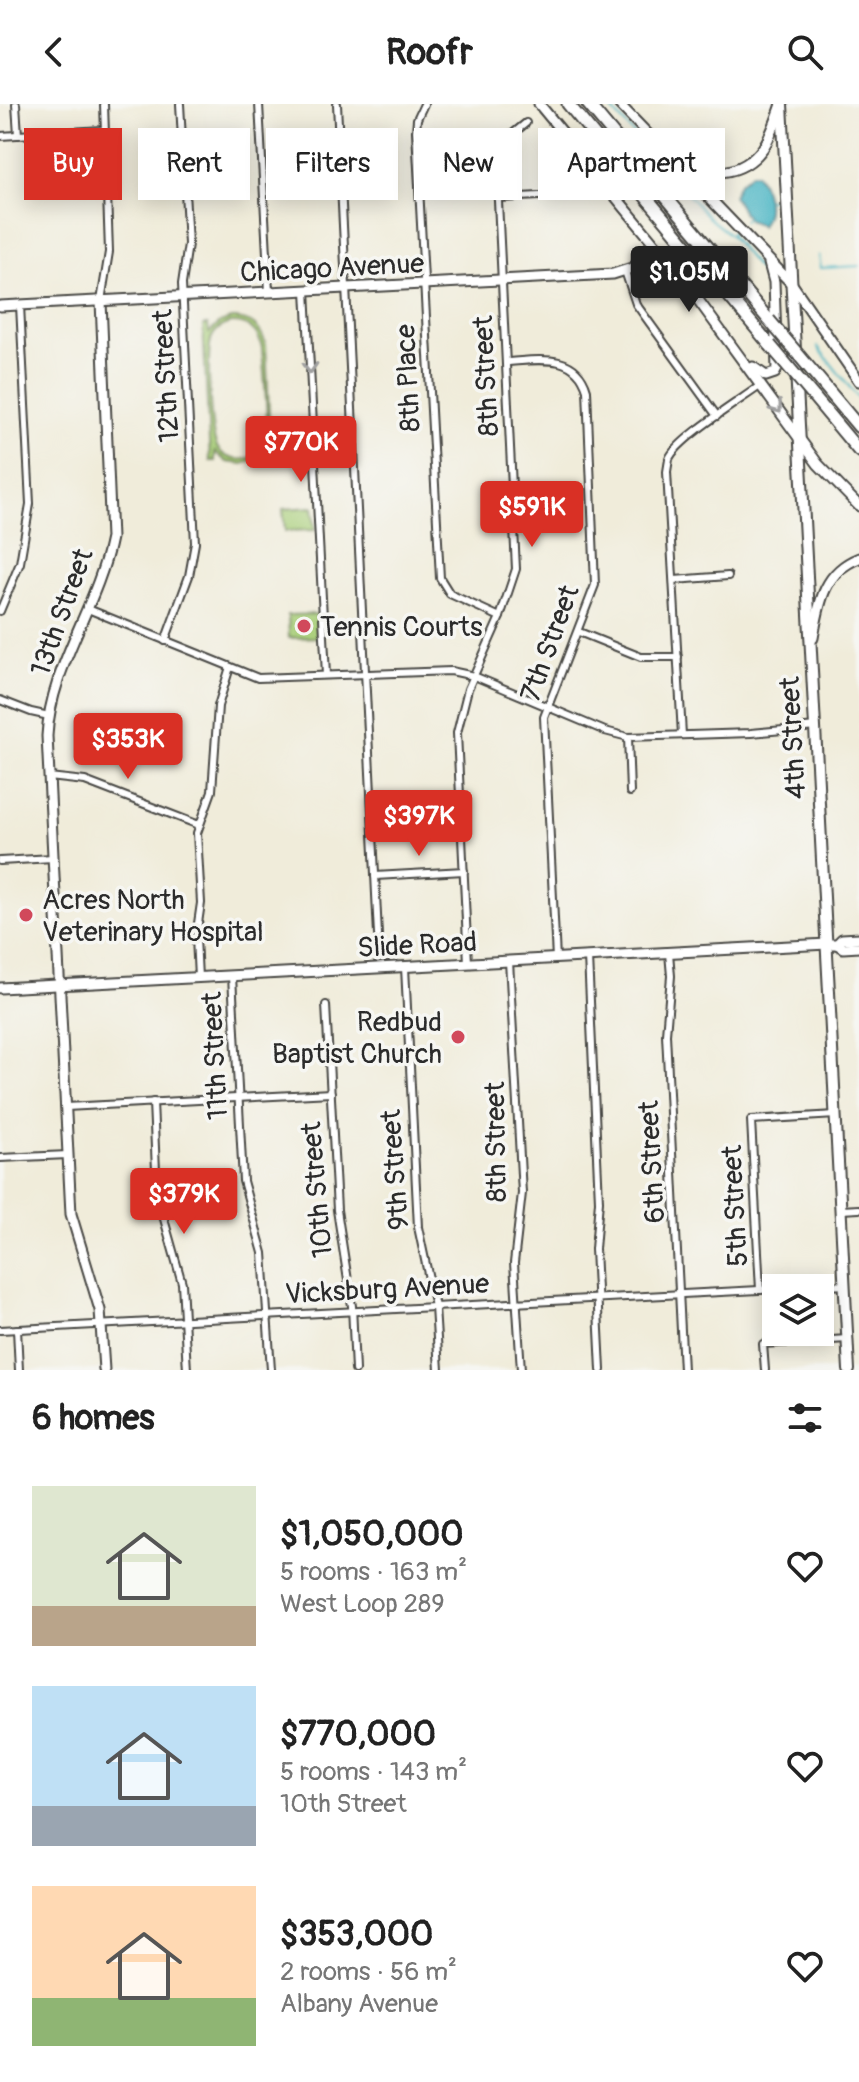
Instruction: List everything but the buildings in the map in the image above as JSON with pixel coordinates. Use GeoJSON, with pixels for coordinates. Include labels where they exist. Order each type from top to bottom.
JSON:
{"type":"FeatureCollection","features":[{"type":"Feature","properties":{"kind":"highway"},"geometry":{"type":"LineString","coordinates":[[560,104],[584,128]]}},
{"type":"Feature","properties":{"kind":"highway"},"geometry":{"type":"LineString","coordinates":[[568,104],[588,128]]}},
{"type":"Feature","properties":{"kind":"highway"},"geometry":{"type":"LineString","coordinates":[[591,104],[859,427]]}},
{"type":"Feature","properties":{"kind":"highway"},"geometry":{"type":"LineString","coordinates":[[648,200],[859,451]]}},
{"type":"Feature","properties":{"kind":"main road"},"geometry":{"type":"LineString","coordinates":[[539,104],[659,248],[818,464],[859,506]]}},
{"type":"Feature","properties":{"kind":"main road"},"geometry":{"type":"LineString","coordinates":[[619,104],[641,128]]}},
{"type":"Feature","properties":{"kind":"main road"},"geometry":{"type":"LineString","coordinates":[[725,172],[751,160],[761,150],[782,104]]}},
{"type":"Feature","properties":{"kind":"main road","name":"4th Street"},"geometry":{"type":"LineString","coordinates":[[782,104],[811,646],[832,944],[836,1115],[849,1370]]}},
{"type":"Feature","properties":{"kind":"main road"},"geometry":{"type":"LineString","coordinates":[[711,200],[792,284],[859,381]]}},
{"type":"Feature","properties":{"kind":"main road","name":"Chicago Avenue"},"geometry":{"type":"LineString","coordinates":[[0,306],[625,271],[659,248]]}},
{"type":"Feature","properties":{"kind":"main road"},"geometry":{"type":"LineString","coordinates":[[729,341],[758,372],[766,376],[775,373],[774,282],[766,255]]}},
{"type":"Feature","properties":{"kind":"main road","name":"13th Street"},"geometry":{"type":"LineString","coordinates":[[101,301],[112,520],[108,554],[49,716],[49,777],[71,1214],[97,1296],[104,1370]]}},
{"type":"Feature","properties":{"kind":"main road"},"geometry":{"type":"LineString","coordinates":[[811,646],[826,584],[842,567],[859,558]]}},
{"type":"Feature","properties":{"kind":"main road","name":"Slide Road"},"geometry":{"type":"LineString","coordinates":[[832,944],[842,939],[859,938]]}},
{"type":"Feature","properties":{"kind":"main road","name":"Slide Road"},"geometry":{"type":"LineString","coordinates":[[0,988],[832,944],[843,948],[859,947]]}},
{"type":"Feature","properties":{"kind":"street"},"geometry":{"type":"LineString","coordinates":[[16,104],[18,135]]}},
{"type":"Feature","properties":{"kind":"street","name":"13th Street"},"geometry":{"type":"LineString","coordinates":[[103,104],[103,128]]}},
{"type":"Feature","properties":{"kind":"street","name":"12th Street"},"geometry":{"type":"LineString","coordinates":[[165,641],[189,576],[195,543],[183,296],[188,244],[180,104]]}},
{"type":"Feature","properties":{"kind":"street"},"geometry":{"type":"LineString","coordinates":[[259,104],[269,292]]}},
{"type":"Feature","properties":{"kind":"street"},"geometry":{"type":"LineString","coordinates":[[337,104],[378,935]]}},
{"type":"Feature","properties":{"kind":"street","name":"8th Place"},"geometry":{"type":"LineString","coordinates":[[424,104],[417,119],[416,131],[440,578],[450,594],[500,617]]}},
{"type":"Feature","properties":{"kind":"street","name":"8th Street"},"geometry":{"type":"LineString","coordinates":[[520,128],[526,123]]}},
{"type":"Feature","properties":{"kind":"street"},"geometry":{"type":"LineString","coordinates":[[0,136],[24,135]]}},
{"type":"Feature","properties":{"kind":"street","name":"13th Street"},"geometry":{"type":"LineString","coordinates":[[101,301],[109,252],[106,200]]}},
{"type":"Feature","properties":{"kind":"street","name":"8th Street"},"geometry":{"type":"LineString","coordinates":[[468,963],[457,733],[463,704],[514,583],[517,551],[499,200]]}},
{"type":"Feature","properties":{"kind":"street"},"geometry":{"type":"LineString","coordinates":[[625,271],[636,304],[671,345],[717,416]]}},
{"type":"Feature","properties":{"kind":"street"},"geometry":{"type":"LineString","coordinates":[[306,290],[326,675]]}},
{"type":"Feature","properties":{"kind":"street"},"geometry":{"type":"LineString","coordinates":[[0,611],[20,563],[30,504],[20,305]]}},
{"type":"Feature","properties":{"kind":"street","name":"7th Street"},"geometry":{"type":"LineString","coordinates":[[507,362],[563,361],[580,375],[587,396],[596,573],[591,599],[544,717],[556,959]]}},
{"type":"Feature","properties":{"kind":"street"},"geometry":{"type":"LineString","coordinates":[[682,735],[667,472],[669,460],[681,444],[761,385]]}},
{"type":"Feature","properties":{"kind":"street"},"geometry":{"type":"LineString","coordinates":[[587,396],[597,396]]}},
{"type":"Feature","properties":{"kind":"street"},"geometry":{"type":"LineString","coordinates":[[674,580],[728,576]]}},
{"type":"Feature","properties":{"kind":"street"},"geometry":{"type":"LineString","coordinates":[[88,609],[258,678],[433,670],[474,676],[605,731],[628,737],[816,727]]}},
{"type":"Feature","properties":{"kind":"street"},"geometry":{"type":"LineString","coordinates":[[579,632],[630,654],[655,658],[678,657]]}},
{"type":"Feature","properties":{"kind":"street","name":"11th Street"},"geometry":{"type":"LineString","coordinates":[[198,978],[196,937],[201,903],[197,843],[199,825],[212,791],[218,706],[230,667]]}},
{"type":"Feature","properties":{"kind":"street"},"geometry":{"type":"LineString","coordinates":[[0,700],[49,716]]}},
{"type":"Feature","properties":{"kind":"street"},"geometry":{"type":"LineString","coordinates":[[628,737],[630,792]]}},
{"type":"Feature","properties":{"kind":"street"},"geometry":{"type":"LineString","coordinates":[[49,777],[85,781],[199,825]]}},
{"type":"Feature","properties":{"kind":"street"},"geometry":{"type":"LineString","coordinates":[[0,861],[53,858]]}},
{"type":"Feature","properties":{"kind":"street"},"geometry":{"type":"LineString","coordinates":[[375,876],[464,871]]}},
{"type":"Feature","properties":{"kind":"street","name":"6th Street"},"geometry":{"type":"LineString","coordinates":[[669,953],[671,976],[666,1034],[683,1370]]}},
{"type":"Feature","properties":{"kind":"street"},"geometry":{"type":"LineString","coordinates":[[588,957],[599,1201],[595,1249],[601,1370]]}},
{"type":"Feature","properties":{"kind":"street","name":"8th Street"},"geometry":{"type":"LineString","coordinates":[[509,961],[522,1193],[515,1246],[521,1370]]}},
{"type":"Feature","properties":{"kind":"street","name":"9th Street"},"geometry":{"type":"LineString","coordinates":[[405,967],[418,1227],[435,1307],[439,1370]]}},
{"type":"Feature","properties":{"kind":"street","name":"11th Street"},"geometry":{"type":"LineString","coordinates":[[232,976],[243,1181],[263,1253],[271,1370]]}},
{"type":"Feature","properties":{"kind":"street","name":"10th Street"},"geometry":{"type":"LineString","coordinates":[[326,1005],[338,1221],[352,1312],[355,1370]]}},
{"type":"Feature","properties":{"kind":"street"},"geometry":{"type":"LineString","coordinates":[[66,1107],[331,1093]]}},
{"type":"Feature","properties":{"kind":"street"},"geometry":{"type":"LineString","coordinates":[[153,1102],[159,1206],[182,1283],[187,1370]]}},
{"type":"Feature","properties":{"kind":"street","name":"5th Street"},"geometry":{"type":"LineString","coordinates":[[760,1290],[751,1120],[836,1115]]}},
{"type":"Feature","properties":{"kind":"street"},"geometry":{"type":"LineString","coordinates":[[0,1158],[68,1155]]}},
{"type":"Feature","properties":{"kind":"street"},"geometry":{"type":"LineString","coordinates":[[841,1210],[859,1209]]}},
{"type":"Feature","properties":{"kind":"street"},"geometry":{"type":"LineString","coordinates":[[834,1286],[845,1285]]}},
{"type":"Feature","properties":{"kind":"street","name":"Vicksburg Avenue"},"geometry":{"type":"LineString","coordinates":[[0,1330],[760,1290]]}},
{"type":"Feature","properties":{"kind":"street"},"geometry":{"type":"LineString","coordinates":[[17,1329],[19,1370]]}},
{"type":"Feature","properties":{"kind":"street"},"geometry":{"type":"LineString","coordinates":[[765,1370],[763,1344],[848,1339]]}},
{"type":"Feature","properties":{"kind":"green space"},"geometry":{"type":"Polygon","coordinates":[[[231,319],[249,322],[262,334],[266,346],[268,447],[257,459],[243,464],[227,462],[215,452],[215,461],[210,461],[203,325],[208,325],[209,333],[220,323],[231,319]],[[231,323],[216,332],[210,345],[212,427],[217,447],[222,453],[244,459],[257,453],[265,440],[267,409],[262,348],[252,329],[231,323]]]}},
{"type":"Feature","properties":{"kind":"green space","name":"Tennis Courts"},"geometry":{"type":"Polygon","coordinates":[[[313,507],[315,530],[285,531],[283,509],[313,507]]]}},
{"type":"Feature","properties":{"kind":"green space","name":"Tennis Courts"},"geometry":{"type":"Polygon","coordinates":[[[318,614],[319,637],[289,638],[288,615],[318,614]]]}},
{"type":"Feature","properties":{"kind":"water"},"geometry":{"type":"Polygon","coordinates":[[[751,173],[756,173],[767,200],[761,226],[748,220],[733,196],[739,183],[751,173]]]}},
{"type":"Feature","properties":{"kind":"waterway"},"geometry":{"type":"LineString","coordinates":[[607,104],[710,219],[730,235],[733,231]]}},
{"type":"Feature","properties":{"kind":"waterway"},"geometry":{"type":"LineString","coordinates":[[769,199],[776,199]]}},
{"type":"Feature","properties":{"kind":"waterway"},"geometry":{"type":"LineString","coordinates":[[743,221],[746,218]]}},
{"type":"Feature","properties":{"kind":"waterway"},"geometry":{"type":"LineString","coordinates":[[730,235],[762,274]]}},
{"type":"Feature","properties":{"kind":"waterway"},"geometry":{"type":"LineString","coordinates":[[819,256],[821,268],[859,266]]}},
{"type":"Feature","properties":{"kind":"waterway"},"geometry":{"type":"LineString","coordinates":[[818,347],[859,399]]}},
{"type":"Feature","properties":{"kind":"place","name":"Tennis Courts"},"geometry":{"type":"Point","coordinates":[304,626]}},
{"type":"Feature","properties":{"kind":"place","name":"Acres North Veterinary Hospital"},"geometry":{"type":"Point","coordinates":[26,915]}},
{"type":"Feature","properties":{"kind":"place","name":"Redbud Baptist Church"},"geometry":{"type":"Point","coordinates":[458,1037]}}]}
